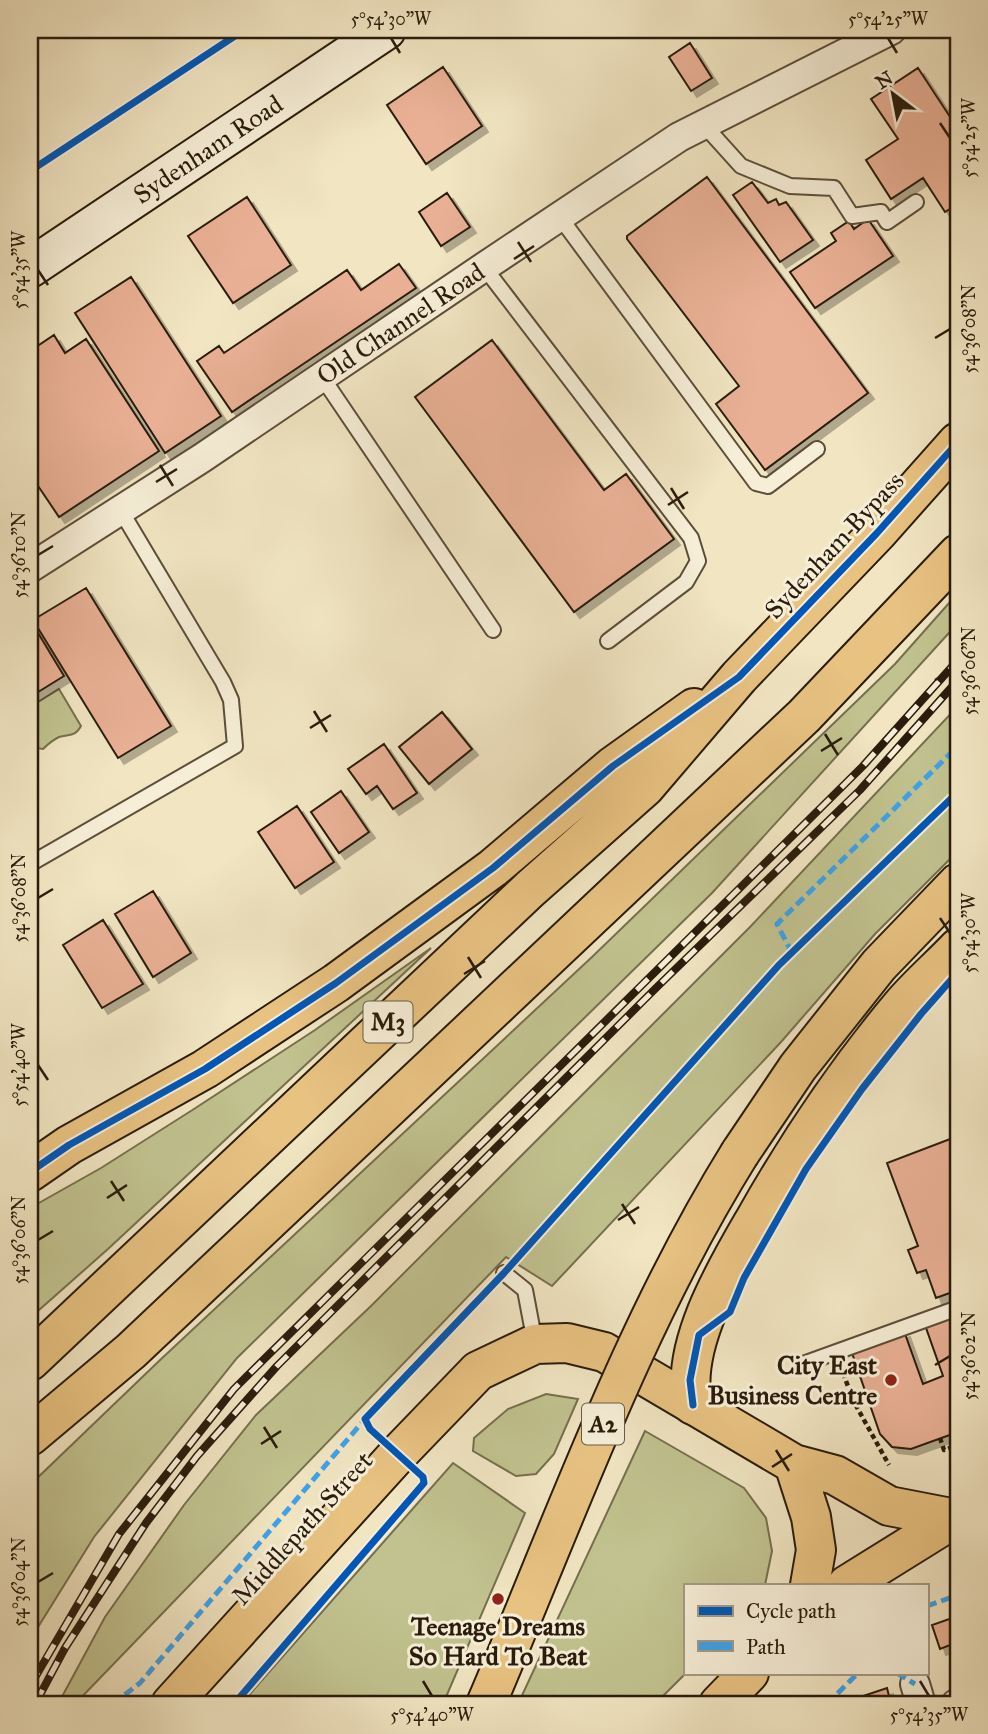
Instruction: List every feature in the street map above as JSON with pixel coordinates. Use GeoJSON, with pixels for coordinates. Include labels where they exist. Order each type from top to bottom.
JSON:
{"type":"FeatureCollection","features":[{"type":"Feature","properties":{"kind":"main road","name":"Sydenham Bypass"},"geometry":{"type":"LineString","coordinates":[[739,677],[877,533],[958,442]]}},
{"type":"Feature","properties":{"kind":"main road","name":"M3"},"geometry":{"type":"LineString","coordinates":[[30,1436],[141,1342],[804,716],[958,554]]}},
{"type":"Feature","properties":{"kind":"main road"},"geometry":{"type":"LineString","coordinates":[[30,1172],[69,1145],[205,1069],[336,983],[493,868],[613,766],[739,677]]}},
{"type":"Feature","properties":{"kind":"main road","name":"M3"},"geometry":{"type":"LineString","coordinates":[[30,1361],[510,907],[645,788],[739,677]]}},
{"type":"Feature","properties":{"kind":"main road","name":"A2"},"geometry":{"type":"LineString","coordinates":[[486,1704],[613,1400],[702,1218],[740,1153],[798,1068],[879,965],[958,883]]}},
{"type":"Feature","properties":{"kind":"main road"},"geometry":{"type":"LineString","coordinates":[[693,1405],[690,1380],[702,1323],[724,1273],[791,1156],[845,1076],[895,1013],[958,948]]}},
{"type":"Feature","properties":{"kind":"main road","name":"Middlepath Street"},"geometry":{"type":"LineString","coordinates":[[170,1704],[398,1454],[478,1371],[535,1344],[567,1343],[604,1352],[794,1464],[835,1475],[889,1506],[955,1517]]}},
{"type":"Feature","properties":{"kind":"main road"},"geometry":{"type":"LineString","coordinates":[[794,1464],[811,1517],[813,1567]]}},
{"type":"Feature","properties":{"kind":"main road"},"geometry":{"type":"LineString","coordinates":[[849,1584],[955,1517]]}},
{"type":"Feature","properties":{"kind":"main road"},"geometry":{"type":"LineString","coordinates":[[719,1704],[748,1674]]}},
{"type":"Feature","properties":{"kind":"street","name":"Sydenham Road"},"geometry":{"type":"LineString","coordinates":[[30,268],[386,30]]}},
{"type":"Feature","properties":{"kind":"street","name":"Old Channel Road"},"geometry":{"type":"LineString","coordinates":[[30,568],[121,511],[679,137],[891,30]]}},
{"type":"Feature","properties":{"kind":"lane"},"geometry":{"type":"LineString","coordinates":[[704,125],[741,166],[790,186],[834,188],[852,216],[881,212],[887,222],[916,202]]}},
{"type":"Feature","properties":{"kind":"lane"},"geometry":{"type":"LineString","coordinates":[[559,216],[756,483],[768,486],[817,449]]}},
{"type":"Feature","properties":{"kind":"lane"},"geometry":{"type":"LineString","coordinates":[[484,267],[691,538],[698,561],[685,582],[608,641]]}},
{"type":"Feature","properties":{"kind":"lane"},"geometry":{"type":"LineString","coordinates":[[322,377],[493,630]]}},
{"type":"Feature","properties":{"kind":"lane"},"geometry":{"type":"LineString","coordinates":[[30,864],[235,746],[231,701],[223,682],[121,511]]}},
{"type":"Feature","properties":{"kind":"lane"},"geometry":{"type":"LineString","coordinates":[[504,1273],[525,1290],[535,1344]]}},
{"type":"Feature","properties":{"kind":"lane"},"geometry":{"type":"LineString","coordinates":[[803,1364],[958,1308]]}},
{"type":"Feature","properties":{"kind":"path"},"geometry":{"type":"LineString","coordinates":[[836,1352],[854,1402],[894,1476],[889,1506]]}},
{"type":"Feature","properties":{"kind":"path"},"geometry":{"type":"LineString","coordinates":[[940,1438],[944,1450],[958,1445]]}},
{"type":"Feature","properties":{"kind":"green space"},"geometry":{"type":"Polygon","coordinates":[[[958,593],[958,623],[712,893],[237,1358],[94,1537],[30,1640],[30,1485],[592,957],[895,664],[958,593]]]}},
{"type":"Feature","properties":{"kind":"green space"},"geometry":{"type":"Polygon","coordinates":[[[59,689],[81,726],[79,730],[74,734],[59,737],[43,749],[30,747],[30,707],[59,689]]]}},
{"type":"Feature","properties":{"kind":"green space"},"geometry":{"type":"Polygon","coordinates":[[[958,706],[958,851],[875,934],[781,1042],[552,1286],[506,1257],[75,1704],[58,1704],[105,1617],[184,1505],[256,1415],[371,1306],[750,927],[958,706]]]}},
{"type":"Feature","properties":{"kind":"green space"},"geometry":{"type":"Polygon","coordinates":[[[431,948],[108,1249],[30,1318],[30,1208],[101,1168],[194,1109],[315,1030],[431,948]]]}},
{"type":"Feature","properties":{"kind":"green space"},"geometry":{"type":"Polygon","coordinates":[[[546,1394],[578,1399],[554,1454],[536,1474],[516,1476],[473,1451],[474,1438],[508,1409],[546,1394]]]}},
{"type":"Feature","properties":{"kind":"green space"},"geometry":{"type":"Polygon","coordinates":[[[645,1431],[744,1488],[766,1518],[772,1551],[765,1584],[684,1584],[685,1674],[655,1704],[518,1704],[645,1431]]]}},
{"type":"Feature","properties":{"kind":"green space"},"geometry":{"type":"Polygon","coordinates":[[[453,1463],[525,1513],[443,1704],[261,1704],[249,1695],[453,1463]]]}},
{"type":"Feature","properties":{"kind":"building"},"geometry":{"type":"Polygon","coordinates":[[[690,43],[712,78],[691,91],[669,57],[690,43]]]}},
{"type":"Feature","properties":{"kind":"building"},"geometry":{"type":"Polygon","coordinates":[[[443,67],[482,126],[426,164],[387,105],[443,67]]]}},
{"type":"Feature","properties":{"kind":"building"},"geometry":{"type":"Polygon","coordinates":[[[918,68],[958,129],[958,204],[945,212],[923,178],[891,199],[866,160],[898,139],[871,99],[918,68]]]}},
{"type":"Feature","properties":{"kind":"building"},"geometry":{"type":"Polygon","coordinates":[[[707,177],[868,393],[765,470],[716,404],[739,386],[627,239],[627,236],[707,177]]]}},
{"type":"Feature","properties":{"kind":"building"},"geometry":{"type":"Polygon","coordinates":[[[752,182],[768,203],[776,199],[779,205],[786,202],[813,240],[780,262],[733,195],[752,182]]]}},
{"type":"Feature","properties":{"kind":"building"},"geometry":{"type":"Polygon","coordinates":[[[447,193],[470,227],[441,246],[419,212],[447,193]]]}},
{"type":"Feature","properties":{"kind":"building"},"geometry":{"type":"Polygon","coordinates":[[[247,197],[291,265],[233,303],[188,236],[247,197]]]}},
{"type":"Feature","properties":{"kind":"building"},"geometry":{"type":"Polygon","coordinates":[[[868,219],[893,256],[815,308],[790,272],[836,241],[831,233],[849,221],[854,229],[868,219]]]}},
{"type":"Feature","properties":{"kind":"building"},"geometry":{"type":"Polygon","coordinates":[[[399,264],[416,288],[232,412],[197,361],[219,346],[224,353],[347,270],[361,290],[399,264]]]}},
{"type":"Feature","properties":{"kind":"building"},"geometry":{"type":"Polygon","coordinates":[[[131,277],[221,416],[165,453],[75,313],[131,277]]]}},
{"type":"Feature","properties":{"kind":"building"},"geometry":{"type":"Polygon","coordinates":[[[54,335],[65,353],[86,339],[159,451],[59,517],[30,474],[30,351],[54,335]]]}},
{"type":"Feature","properties":{"kind":"building"},"geometry":{"type":"Polygon","coordinates":[[[492,340],[604,490],[626,474],[674,539],[574,612],[415,397],[492,340]]]}},
{"type":"Feature","properties":{"kind":"building"},"geometry":{"type":"Polygon","coordinates":[[[86,588],[171,726],[118,758],[33,620],[86,588]]]}},
{"type":"Feature","properties":{"kind":"building"},"geometry":{"type":"Polygon","coordinates":[[[32,623],[64,676],[30,697],[30,624],[32,623]]]}},
{"type":"Feature","properties":{"kind":"building"},"geometry":{"type":"Polygon","coordinates":[[[442,712],[472,749],[429,784],[399,747],[442,712]]]}},
{"type":"Feature","properties":{"kind":"building"},"geometry":{"type":"Polygon","coordinates":[[[384,744],[417,793],[393,809],[377,786],[366,794],[348,769],[384,744]]]}},
{"type":"Feature","properties":{"kind":"building"},"geometry":{"type":"Polygon","coordinates":[[[341,791],[369,832],[339,853],[311,812],[341,791]]]}},
{"type":"Feature","properties":{"kind":"building"},"geometry":{"type":"Polygon","coordinates":[[[297,806],[334,862],[295,888],[258,832],[297,806]]]}},
{"type":"Feature","properties":{"kind":"building"},"geometry":{"type":"Polygon","coordinates":[[[153,891],[191,953],[153,977],[115,914],[153,891]]]}},
{"type":"Feature","properties":{"kind":"building"},"geometry":{"type":"Polygon","coordinates":[[[103,920],[143,984],[102,1008],[63,945],[103,920]]]}},
{"type":"Feature","properties":{"kind":"building"},"geometry":{"type":"Polygon","coordinates":[[[958,1136],[958,1290],[936,1298],[926,1270],[917,1273],[908,1250],[918,1246],[887,1163],[958,1136]]]}},
{"type":"Feature","properties":{"kind":"building","name":"City East Business Centre"},"geometry":{"type":"Polygon","coordinates":[[[958,1313],[958,1432],[911,1449],[892,1447],[880,1434],[851,1350],[904,1331],[923,1384],[943,1376],[925,1325],[958,1313]]]}},
{"type":"Feature","properties":{"kind":"building"},"geometry":{"type":"Polygon","coordinates":[[[958,1616],[958,1642],[940,1649],[932,1625],[958,1616]]]}},
{"type":"Feature","properties":{"kind":"building"},"geometry":{"type":"Polygon","coordinates":[[[887,1688],[891,1704],[850,1704],[848,1701],[887,1688]]]}},
{"type":"Feature","properties":{"kind":"railway"},"geometry":{"type":"LineString","coordinates":[[30,1686],[119,1534],[234,1389],[863,766],[958,660]]}},
{"type":"Feature","properties":{"kind":"railway"},"geometry":{"type":"LineString","coordinates":[[35,1704],[65,1648],[146,1523],[197,1456],[277,1366],[656,988],[860,790],[958,680]]}},
{"type":"Feature","properties":{"kind":"marked path"},"geometry":{"type":"LineString","coordinates":[[792,953],[777,924],[958,746]]}},
{"type":"Feature","properties":{"kind":"marked path"},"geometry":{"type":"LineString","coordinates":[[113,1704],[140,1683],[365,1419]]}},
{"type":"Feature","properties":{"kind":"marked path"},"geometry":{"type":"LineString","coordinates":[[928,1606],[958,1595]]}},
{"type":"Feature","properties":{"kind":"marked path"},"geometry":{"type":"LineString","coordinates":[[827,1704],[857,1674]]}},
{"type":"Feature","properties":{"kind":"marked path"},"geometry":{"type":"LineString","coordinates":[[899,1674],[915,1684]]}},
{"type":"Feature","properties":{"kind":"cycle path"},"geometry":{"type":"LineString","coordinates":[[30,171],[244,30]]}},
{"type":"Feature","properties":{"kind":"cycle path"},"geometry":{"type":"LineString","coordinates":[[30,1172],[69,1145],[205,1069],[336,983],[493,868],[613,766],[739,677],[877,533],[958,442]]}},
{"type":"Feature","properties":{"kind":"cycle path"},"geometry":{"type":"LineString","coordinates":[[234,1704],[424,1483],[423,1477],[370,1429],[365,1419],[504,1273],[779,965],[958,792]]}},
{"type":"Feature","properties":{"kind":"cycle path"},"geometry":{"type":"LineString","coordinates":[[693,1405],[690,1380],[699,1335],[730,1312],[744,1278],[806,1169],[862,1089],[958,972]]}},
{"type":"Feature","properties":{"kind":"place","name":"City East Business Centre"},"geometry":{"type":"Point","coordinates":[891,1380]}},
{"type":"Feature","properties":{"kind":"place","name":"Teenage Dreams So Hard To Beat"},"geometry":{"type":"Point","coordinates":[498,1599]}}]}
